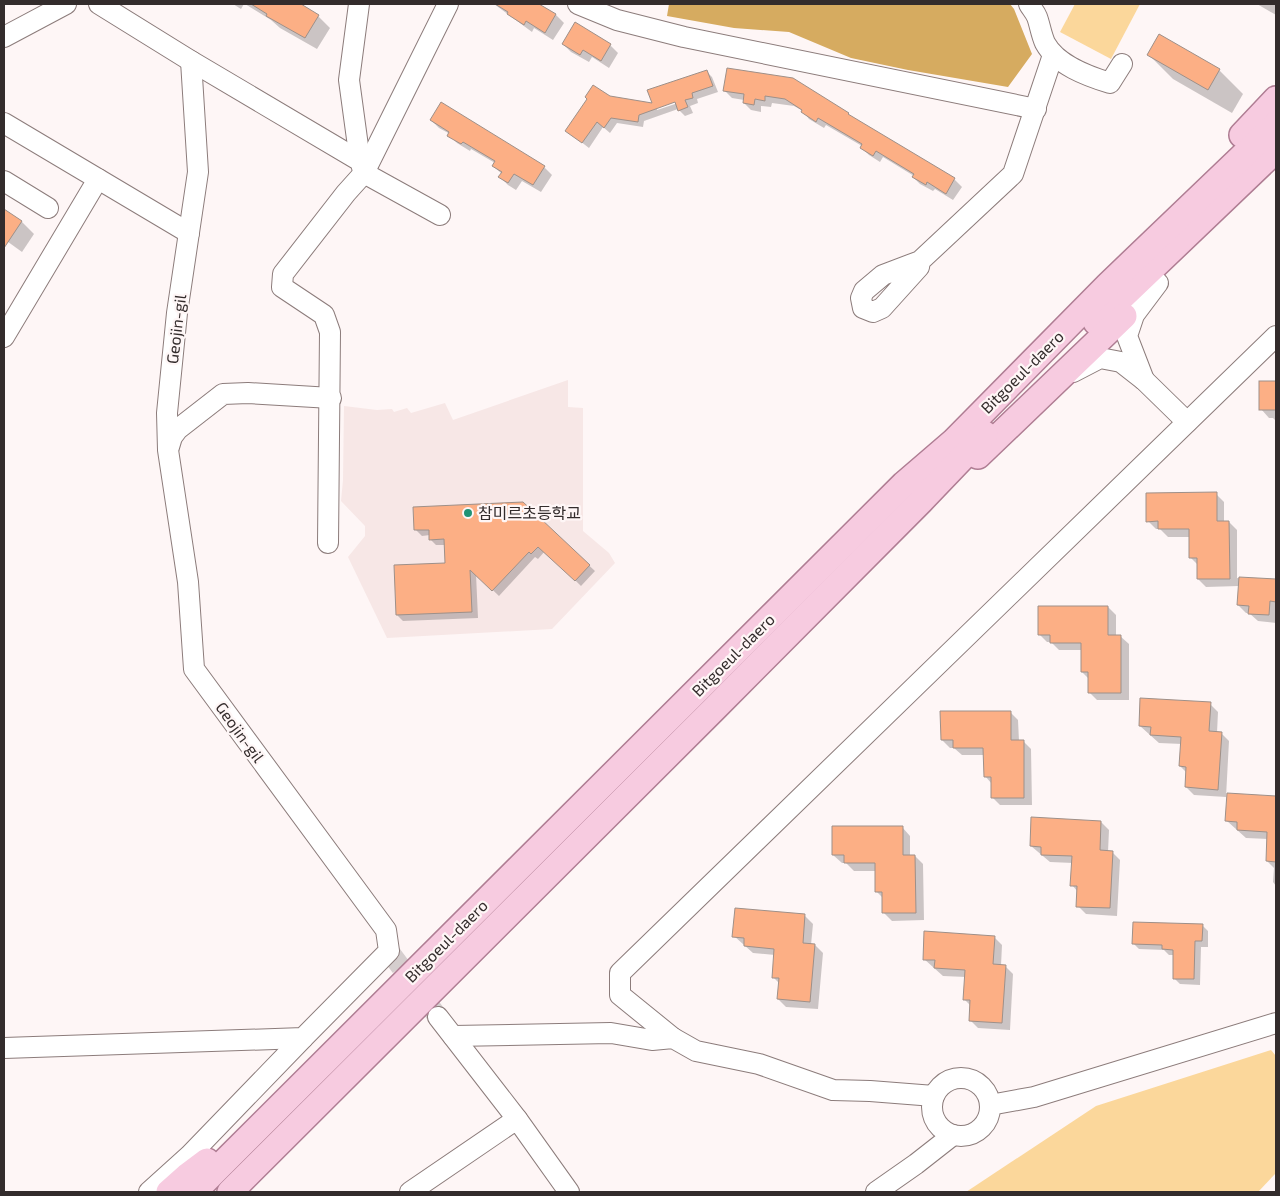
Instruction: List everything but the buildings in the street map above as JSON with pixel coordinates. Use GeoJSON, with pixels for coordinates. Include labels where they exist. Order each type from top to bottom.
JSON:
{"type":"FeatureCollection","features":[{"type":"Feature","properties":{"kind":"main road"},"geometry":{"type":"LineString","coordinates":[[904,484],[945,433],[1093,279],[1215,162],[1276,98]]}},
{"type":"Feature","properties":{"kind":"main road","name":"Bitgoeul-daero"},"geometry":{"type":"LineString","coordinates":[[194,1192],[904,484],[954,441],[1108,286],[1276,124]]}},
{"type":"Feature","properties":{"kind":"main road","name":"Bitgoeul-daero"},"geometry":{"type":"LineString","coordinates":[[230,1192],[922,501],[967,451],[1119,299],[1276,150]]}},
{"type":"Feature","properties":{"kind":"main road"},"geometry":{"type":"LineString","coordinates":[[922,501],[975,460],[1276,170]]}},
{"type":"Feature","properties":{"kind":"main road"},"geometry":{"type":"LineString","coordinates":[[169,1192],[187,1176],[274,1113]]}},
{"type":"Feature","properties":{"kind":"main road"},"geometry":{"type":"LineString","coordinates":[[248,1192],[293,1130]]}},
{"type":"Feature","properties":{"kind":"street"},"geometry":{"type":"LineString","coordinates":[[4,37],[66,4]]}},
{"type":"Feature","properties":{"kind":"street"},"geometry":{"type":"LineString","coordinates":[[100,4],[191,62],[440,214]]}},
{"type":"Feature","properties":{"kind":"street"},"geometry":{"type":"LineString","coordinates":[[359,4],[349,80],[362,167]]}},
{"type":"Feature","properties":{"kind":"street"},"geometry":{"type":"LineString","coordinates":[[328,543],[330,332],[324,314],[282,288],[283,274],[346,193],[362,167],[448,4]]}},
{"type":"Feature","properties":{"kind":"street"},"geometry":{"type":"LineString","coordinates":[[578,4],[616,20],[684,37],[1036,109]]}},
{"type":"Feature","properties":{"kind":"street"},"geometry":{"type":"LineString","coordinates":[[1029,4],[1037,17],[1039,28],[1053,54],[1071,66],[1110,83],[1122,64]]}},
{"type":"Feature","properties":{"kind":"street"},"geometry":{"type":"LineString","coordinates":[[920,261],[1012,174],[1036,109],[1053,54]]}},
{"type":"Feature","properties":{"kind":"street","name":"Geojin-gil"},"geometry":{"type":"LineString","coordinates":[[191,62],[198,172],[172,351],[167,413],[168,450],[188,582],[194,669],[386,930],[389,951],[303,1038]]}},
{"type":"Feature","properties":{"kind":"street"},"geometry":{"type":"LineString","coordinates":[[4,122],[189,233]]}},
{"type":"Feature","properties":{"kind":"street"},"geometry":{"type":"LineString","coordinates":[[4,337],[98,179]]}},
{"type":"Feature","properties":{"kind":"street"},"geometry":{"type":"LineString","coordinates":[[4,181],[48,208]]}},
{"type":"Feature","properties":{"kind":"street"},"geometry":{"type":"LineString","coordinates":[[1144,380],[1128,336],[1134,315],[1158,283]]}},
{"type":"Feature","properties":{"kind":"street"},"geometry":{"type":"LineString","coordinates":[[934,1096],[833,1090],[759,1064],[696,1052],[673,1038],[620,994],[620,973],[1276,336]]}},
{"type":"Feature","properties":{"kind":"street"},"geometry":{"type":"LineString","coordinates":[[1056,382],[1100,358],[1121,362],[1144,380],[1187,422]]}},
{"type":"Feature","properties":{"kind":"street"},"geometry":{"type":"LineString","coordinates":[[168,450],[172,437],[178,429],[223,394],[248,393],[330,398]]}},
{"type":"Feature","properties":{"kind":"street"},"geometry":{"type":"LineString","coordinates":[[438,1017],[517,1119],[569,1192]]}},
{"type":"Feature","properties":{"kind":"street"},"geometry":{"type":"LineString","coordinates":[[990,1105],[1034,1097],[1276,1023]]}},
{"type":"Feature","properties":{"kind":"street"},"geometry":{"type":"LineString","coordinates":[[453,1036],[611,1033],[652,1040],[673,1038]]}},
{"type":"Feature","properties":{"kind":"street"},"geometry":{"type":"LineString","coordinates":[[4,1048],[303,1038]]}},
{"type":"Feature","properties":{"kind":"street"},"geometry":{"type":"LineString","coordinates":[[148,1192],[190,1155],[303,1038]]}},
{"type":"Feature","properties":{"kind":"street"},"geometry":{"type":"LineString","coordinates":[[956,1078],[966,1078],[982,1087],[988,1095],[990,1114],[986,1123],[972,1135],[962,1137],[953,1135],[944,1131],[937,1124],[933,1116],[934,1096],[939,1088],[947,1082],[956,1078]]}},
{"type":"Feature","properties":{"kind":"street"},"geometry":{"type":"LineString","coordinates":[[410,1192],[517,1119]]}},
{"type":"Feature","properties":{"kind":"street"},"geometry":{"type":"LineString","coordinates":[[876,1192],[953,1135]]}},
{"type":"Feature","properties":{"kind":"shaded area"},"geometry":{"type":"Polygon","coordinates":[[[669,4],[1010,4],[1014,9],[1032,54],[1008,87],[851,58],[789,32],[734,28],[667,16],[669,4]]]}},
{"type":"Feature","properties":{"kind":"shaded area"},"geometry":{"type":"Polygon","coordinates":[[[1075,4],[1140,4],[1111,59],[1060,32],[1075,4]]]}},
{"type":"Feature","properties":{"kind":"shaded area","name":"참미르초등학교"},"geometry":{"type":"Polygon","coordinates":[[[568,380],[568,407],[583,408],[583,531],[609,553],[615,563],[552,629],[387,638],[348,557],[365,536],[365,526],[341,501],[344,406],[377,410],[392,409],[394,412],[407,408],[411,413],[445,403],[453,420],[568,380]]]}},
{"type":"Feature","properties":{"kind":"shaded area"},"geometry":{"type":"Polygon","coordinates":[[[1271,1050],[1276,1056],[1276,1173],[1258,1192],[966,1192],[1096,1106],[1271,1050]]]}},
{"type":"Feature","properties":{"kind":"tunnel"},"geometry":{"type":"LineString","coordinates":[[389,951],[438,1017]]}},
{"type":"Feature","properties":{"kind":"place","name":"참미르초등학교"},"geometry":{"type":"Point","coordinates":[468,513]}}]}
